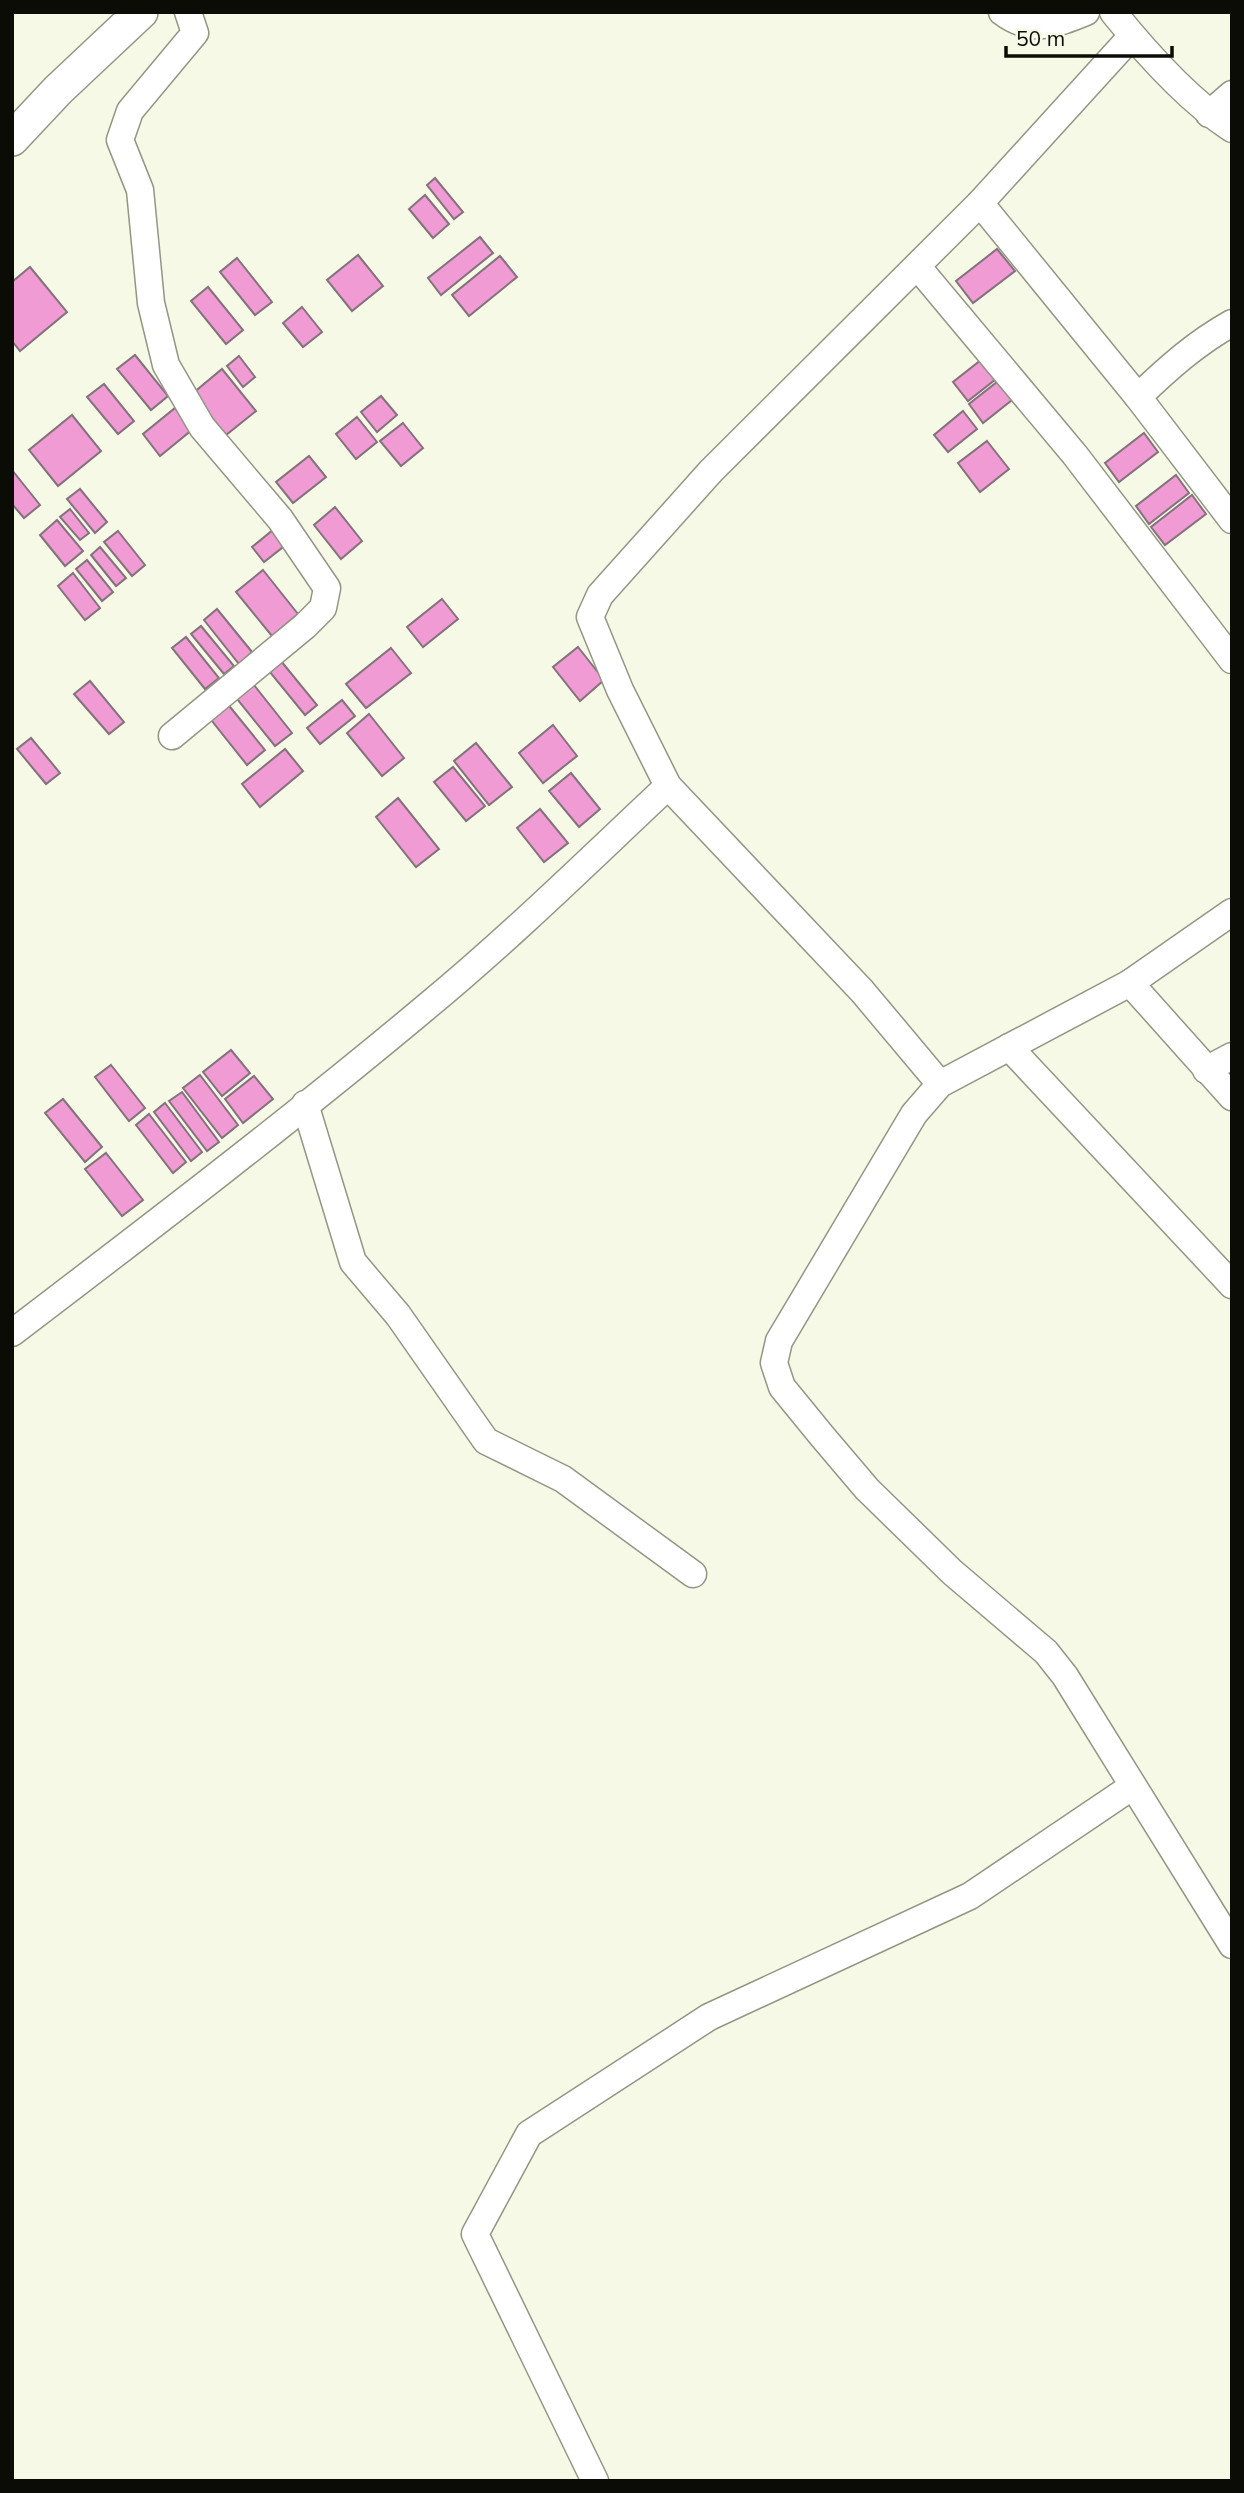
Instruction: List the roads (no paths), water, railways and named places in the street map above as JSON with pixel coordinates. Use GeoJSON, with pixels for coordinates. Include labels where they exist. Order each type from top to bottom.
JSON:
{"type":"FeatureCollection","features":[{"type":"Feature","properties":{"kind":"street"},"geometry":{"type":"LineString","coordinates":[[12,139],[58,90],[141,12]]}},
{"type":"Feature","properties":{"kind":"street"},"geometry":{"type":"LineString","coordinates":[[172,736],[323,608],[327,588],[280,519],[202,427],[166,365],[151,303],[140,190],[120,140],[130,111],[195,33],[188,12]]}},
{"type":"Feature","properties":{"kind":"street"},"geometry":{"type":"LineString","coordinates":[[1002,12],[1017,24],[1053,25],[1086,12]]}},
{"type":"Feature","properties":{"kind":"street"},"geometry":{"type":"LineString","coordinates":[[1113,12],[1132,36],[1209,114],[1232,129]]}},
{"type":"Feature","properties":{"kind":"street"},"geometry":{"type":"LineString","coordinates":[[940,1084],[862,991],[668,786],[620,690],[590,617],[600,595],[711,471],[980,203],[1132,36]]}},
{"type":"Feature","properties":{"kind":"street"},"geometry":{"type":"LineString","coordinates":[[1209,114],[1232,94]]}},
{"type":"Feature","properties":{"kind":"street"},"geometry":{"type":"LineString","coordinates":[[980,203],[1138,397],[1232,520]]}},
{"type":"Feature","properties":{"kind":"street"},"geometry":{"type":"LineString","coordinates":[[917,267],[1075,455],[1232,660]]}},
{"type":"Feature","properties":{"kind":"street"},"geometry":{"type":"LineString","coordinates":[[1138,397],[1170,366],[1207,337],[1232,323]]}},
{"type":"Feature","properties":{"kind":"street"},"geometry":{"type":"LineString","coordinates":[[12,1333],[149,1229],[426,1008],[668,786]]}},
{"type":"Feature","properties":{"kind":"street"},"geometry":{"type":"LineString","coordinates":[[1232,912],[1130,983],[940,1084],[914,1114],[828,1257],[779,1341],[774,1363],[782,1387],[867,1489],[952,1572],[1046,1652],[1065,1676],[1232,1945]]}},
{"type":"Feature","properties":{"kind":"street"},"geometry":{"type":"LineString","coordinates":[[1130,983],[1232,1097]]}},
{"type":"Feature","properties":{"kind":"street"},"geometry":{"type":"LineString","coordinates":[[1009,1047],[1232,1285]]}},
{"type":"Feature","properties":{"kind":"street"},"geometry":{"type":"LineString","coordinates":[[1206,1070],[1232,1056]]}},
{"type":"Feature","properties":{"kind":"street"},"geometry":{"type":"LineString","coordinates":[[305,1104],[353,1262],[398,1315],[486,1441],[563,1479],[693,1574]]}},
{"type":"Feature","properties":{"kind":"street"},"geometry":{"type":"LineString","coordinates":[[595,2481],[475,2234],[529,2134],[709,2017],[970,1896],[1133,1786]]}}]}
